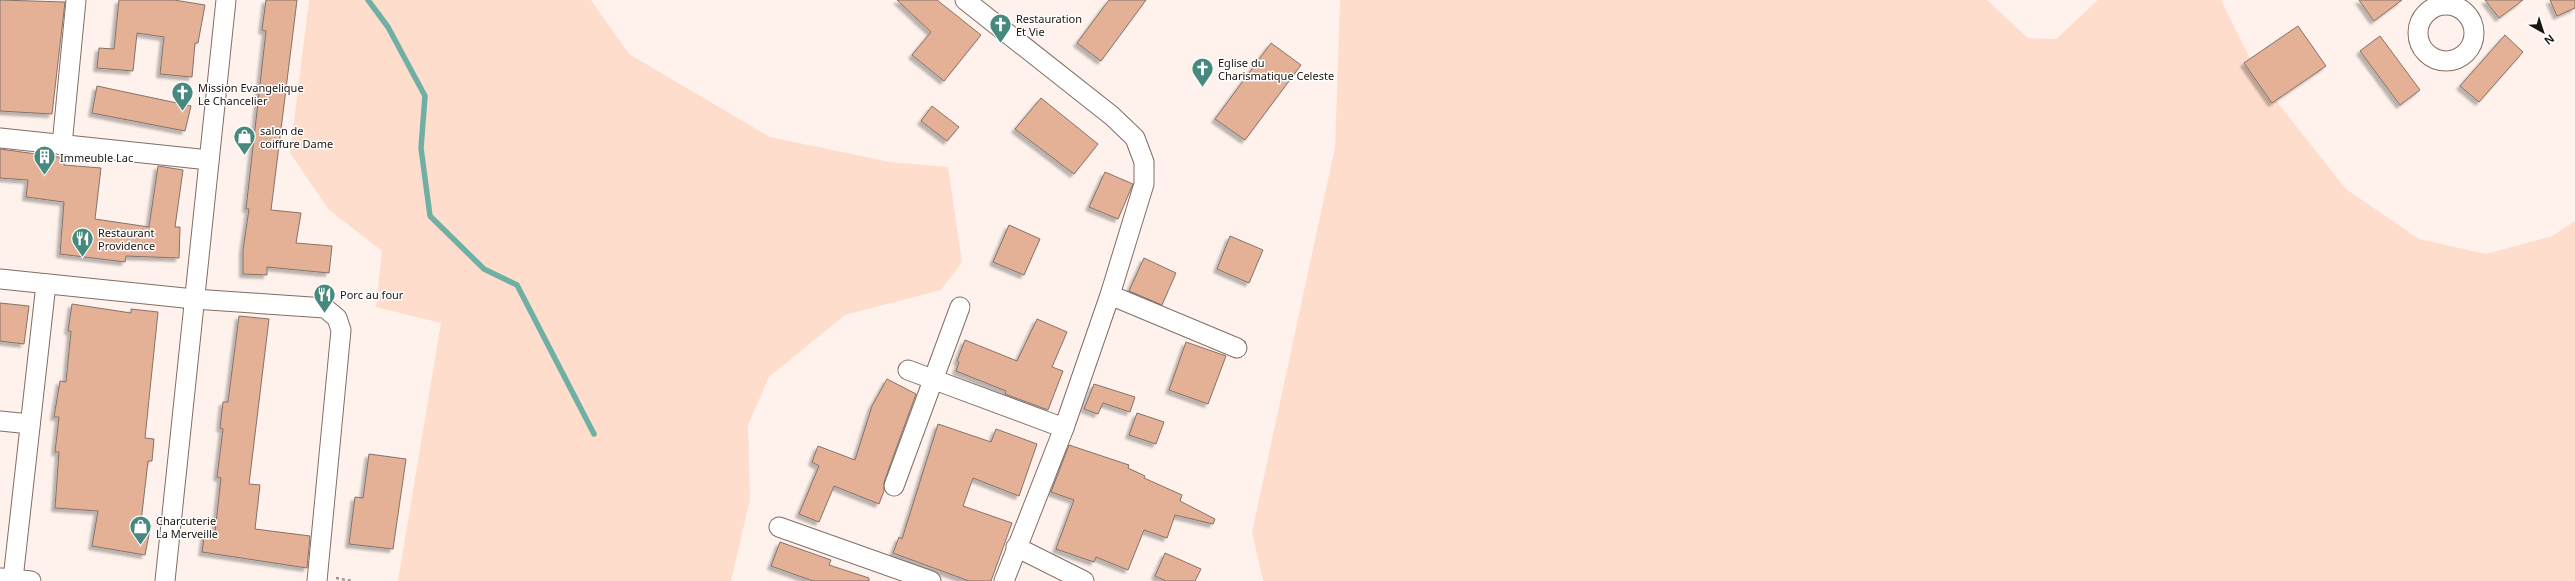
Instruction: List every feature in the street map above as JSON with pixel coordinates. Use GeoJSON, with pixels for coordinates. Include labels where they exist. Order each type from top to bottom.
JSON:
{"type":"FeatureCollection","features":[{"type":"Feature","properties":{"kind":"street"},"geometry":{"type":"LineString","coordinates":[[62,145],[76,0]]}},
{"type":"Feature","properties":{"kind":"street"},"geometry":{"type":"LineString","coordinates":[[165,581],[226,0]]}},
{"type":"Feature","properties":{"kind":"street"},"geometry":{"type":"LineString","coordinates":[[973,3],[1112,116],[1135,138],[1144,162],[1144,184],[1110,295],[1064,428],[1016,547],[1004,581]]}},
{"type":"Feature","properties":{"kind":"street"},"geometry":{"type":"LineString","coordinates":[[0,138],[209,160]]}},
{"type":"Feature","properties":{"kind":"street"},"geometry":{"type":"LineString","coordinates":[[0,279],[194,299],[325,308],[337,318],[341,330],[317,581]]}},
{"type":"Feature","properties":{"kind":"street"},"geometry":{"type":"LineString","coordinates":[[15,579],[30,424],[46,284]]}},
{"type":"Feature","properties":{"kind":"street"},"geometry":{"type":"LineString","coordinates":[[1110,295],[1237,348]]}},
{"type":"Feature","properties":{"kind":"street"},"geometry":{"type":"LineString","coordinates":[[894,486],[960,307]]}},
{"type":"Feature","properties":{"kind":"street"},"geometry":{"type":"LineString","coordinates":[[908,370],[1064,428]]}},
{"type":"Feature","properties":{"kind":"street"},"geometry":{"type":"LineString","coordinates":[[0,420],[30,424]]}},
{"type":"Feature","properties":{"kind":"street"},"geometry":{"type":"LineString","coordinates":[[779,527],[931,581]]}},
{"type":"Feature","properties":{"kind":"street"},"geometry":{"type":"LineString","coordinates":[[1016,547],[1084,581]]}},
{"type":"Feature","properties":{"kind":"shaded area"},"geometry":{"type":"Polygon","coordinates":[[[309,0],[591,0],[629,54],[770,137],[890,162],[948,167],[962,262],[941,290],[845,315],[769,377],[748,425],[750,500],[731,581],[398,581],[441,323],[376,307],[382,251],[329,210],[290,153],[309,0]]]}},
{"type":"Feature","properties":{"kind":"shaded area"},"geometry":{"type":"Polygon","coordinates":[[[1340,0],[1987,0],[2028,38],[2056,39],[2098,0],[2221,0],[2262,83],[2346,189],[2419,239],[2486,254],[2552,236],[2575,221],[2575,581],[1263,581],[1252,532],[1335,147],[1340,0]]]}},
{"type":"Feature","properties":{"kind":"building"},"geometry":{"type":"Polygon","coordinates":[[[0,0],[65,2],[52,114],[0,111],[0,0]]]}},
{"type":"Feature","properties":{"kind":"building"},"geometry":{"type":"Polygon","coordinates":[[[119,0],[174,0],[205,5],[198,43],[195,43],[192,77],[160,74],[164,37],[137,33],[133,71],[97,68],[99,48],[114,49],[119,0]]]}},
{"type":"Feature","properties":{"kind":"building"},"geometry":{"type":"Polygon","coordinates":[[[266,0],[297,0],[271,210],[301,213],[296,243],[332,246],[329,273],[267,267],[267,275],[243,274],[243,250],[249,209],[246,209],[266,31],[262,30],[266,0]]]}},
{"type":"Feature","properties":{"kind":"building"},"geometry":{"type":"Polygon","coordinates":[[[897,0],[937,0],[981,35],[944,81],[912,55],[931,32],[897,0]]]}},
{"type":"Feature","properties":{"kind":"building"},"geometry":{"type":"Polygon","coordinates":[[[1109,0],[1146,0],[1101,61],[1077,43],[1109,0]]]}},
{"type":"Feature","properties":{"kind":"building"},"geometry":{"type":"Polygon","coordinates":[[[2359,0],[2402,0],[2374,21],[2359,0]]]}},
{"type":"Feature","properties":{"kind":"building"},"geometry":{"type":"Polygon","coordinates":[[[2485,0],[2523,0],[2499,18],[2485,0]]]}},
{"type":"Feature","properties":{"kind":"building"},"geometry":{"type":"Polygon","coordinates":[[[2550,0],[2575,0],[2575,8],[2557,16],[2550,0]]]}},
{"type":"Feature","properties":{"kind":"building"},"geometry":{"type":"Polygon","coordinates":[[[2298,26],[2326,66],[2272,103],[2244,63],[2298,26]]]}},
{"type":"Feature","properties":{"kind":"building"},"geometry":{"type":"Polygon","coordinates":[[[2505,35],[2523,52],[2479,102],[2460,86],[2505,35]]]}},
{"type":"Feature","properties":{"kind":"building"},"geometry":{"type":"Polygon","coordinates":[[[2380,36],[2420,90],[2400,105],[2360,51],[2380,36]]]}},
{"type":"Feature","properties":{"kind":"building"},"geometry":{"type":"Polygon","coordinates":[[[1271,43],[1301,65],[1245,140],[1215,119],[1271,43]]]}},
{"type":"Feature","properties":{"kind":"building"},"geometry":{"type":"Polygon","coordinates":[[[97,86],[191,106],[185,131],[92,113],[97,86]]]}},
{"type":"Feature","properties":{"kind":"building"},"geometry":{"type":"Polygon","coordinates":[[[1041,98],[1098,144],[1074,174],[1015,129],[1041,98]]]}},
{"type":"Feature","properties":{"kind":"building"},"geometry":{"type":"Polygon","coordinates":[[[932,106],[959,127],[947,141],[921,121],[932,106]]]}},
{"type":"Feature","properties":{"kind":"building"},"geometry":{"type":"Polygon","coordinates":[[[0,149],[65,158],[64,165],[101,168],[95,219],[149,227],[158,166],[183,170],[175,227],[180,227],[179,258],[126,256],[125,262],[60,254],[64,202],[26,197],[28,180],[0,178],[0,149]]]}},
{"type":"Feature","properties":{"kind":"building"},"geometry":{"type":"Polygon","coordinates":[[[1105,172],[1133,184],[1118,219],[1089,207],[1105,172]]]}},
{"type":"Feature","properties":{"kind":"building"},"geometry":{"type":"Polygon","coordinates":[[[1009,225],[1040,239],[1024,275],[993,262],[1009,225]]]}},
{"type":"Feature","properties":{"kind":"building"},"geometry":{"type":"Polygon","coordinates":[[[1230,236],[1263,250],[1249,283],[1217,269],[1230,236]]]}},
{"type":"Feature","properties":{"kind":"building"},"geometry":{"type":"Polygon","coordinates":[[[1144,258],[1176,273],[1162,305],[1129,291],[1144,258]]]}},
{"type":"Feature","properties":{"kind":"building"},"geometry":{"type":"Polygon","coordinates":[[[0,303],[29,306],[24,344],[0,341],[0,303]]]}},
{"type":"Feature","properties":{"kind":"building"},"geometry":{"type":"Polygon","coordinates":[[[72,304],[131,313],[131,309],[158,312],[145,438],[154,439],[152,461],[148,461],[141,522],[151,524],[145,555],[92,546],[98,511],[55,508],[59,452],[55,452],[59,417],[54,417],[60,381],[66,382],[71,331],[68,331],[72,304]]]}},
{"type":"Feature","properties":{"kind":"building"},"geometry":{"type":"Polygon","coordinates":[[[239,316],[269,319],[249,484],[260,485],[255,529],[310,536],[307,568],[202,552],[205,531],[215,532],[221,478],[217,477],[223,429],[220,428],[223,402],[228,402],[239,316]]]}},
{"type":"Feature","properties":{"kind":"building"},"geometry":{"type":"Polygon","coordinates":[[[1037,319],[1067,332],[1052,367],[1063,371],[1048,410],[1005,394],[1006,391],[956,371],[959,362],[957,361],[965,340],[1017,361],[1037,319]]]}},
{"type":"Feature","properties":{"kind":"building"},"geometry":{"type":"Polygon","coordinates":[[[1186,342],[1226,356],[1208,404],[1169,390],[1186,342]]]}},
{"type":"Feature","properties":{"kind":"building"},"geometry":{"type":"Polygon","coordinates":[[[887,379],[916,394],[884,482],[884,491],[879,504],[834,486],[819,522],[799,514],[819,466],[812,462],[818,446],[855,460],[872,406],[887,379]]]}},
{"type":"Feature","properties":{"kind":"building"},"geometry":{"type":"Polygon","coordinates":[[[1094,384],[1135,397],[1130,412],[1103,403],[1098,414],[1084,409],[1094,384]]]}},
{"type":"Feature","properties":{"kind":"building"},"geometry":{"type":"Polygon","coordinates":[[[1137,413],[1164,422],[1156,444],[1129,435],[1137,413]]]}},
{"type":"Feature","properties":{"kind":"building"},"geometry":{"type":"Polygon","coordinates":[[[938,424],[991,442],[996,429],[1037,444],[1019,496],[973,478],[963,506],[1012,523],[991,581],[969,581],[893,553],[899,537],[902,539],[938,424]]]}},
{"type":"Feature","properties":{"kind":"building"},"geometry":{"type":"Polygon","coordinates":[[[1069,445],[1129,465],[1128,468],[1145,476],[1144,478],[1182,495],[1180,501],[1215,519],[1213,524],[1175,515],[1167,538],[1144,530],[1128,570],[1096,557],[1094,562],[1056,549],[1074,500],[1051,492],[1069,445]]]}},
{"type":"Feature","properties":{"kind":"building"},"geometry":{"type":"Polygon","coordinates":[[[369,454],[406,459],[393,549],[349,544],[355,497],[363,498],[369,454]]]}},
{"type":"Feature","properties":{"kind":"building"},"geometry":{"type":"Polygon","coordinates":[[[780,542],[831,560],[829,565],[869,578],[869,581],[813,581],[771,566],[780,542]]]}},
{"type":"Feature","properties":{"kind":"building"},"geometry":{"type":"Polygon","coordinates":[[[1165,553],[1201,569],[1195,581],[1166,581],[1155,576],[1165,553]]]}},
{"type":"Feature","properties":{"kind":"waterway"},"geometry":{"type":"LineString","coordinates":[[368,0],[388,27],[425,96],[421,148],[430,216],[484,269],[517,285],[594,434]]}},
{"type":"Feature","properties":{"kind":"place","name":"Restauration Et Vie"},"geometry":{"type":"Point","coordinates":[1001,44]}},
{"type":"Feature","properties":{"kind":"place","name":"Eglise du Charismatique Celeste"},"geometry":{"type":"Point","coordinates":[1203,88]}},
{"type":"Feature","properties":{"kind":"place","name":"Mission Evangelique Le Chancelier"},"geometry":{"type":"Point","coordinates":[182,112]}},
{"type":"Feature","properties":{"kind":"place","name":"salon de coiffure Dame"},"geometry":{"type":"Point","coordinates":[244,156]}},
{"type":"Feature","properties":{"kind":"place","name":"Immeuble Lac"},"geometry":{"type":"Point","coordinates":[45,176]}},
{"type":"Feature","properties":{"kind":"place","name":"Restaurant Providence"},"geometry":{"type":"Point","coordinates":[82,258]}},
{"type":"Feature","properties":{"kind":"place","name":"Porc au four"},"geometry":{"type":"Point","coordinates":[324,314]}},
{"type":"Feature","properties":{"kind":"place","name":"Charcuterie La Merveille"},"geometry":{"type":"Point","coordinates":[141,546]}}]}
